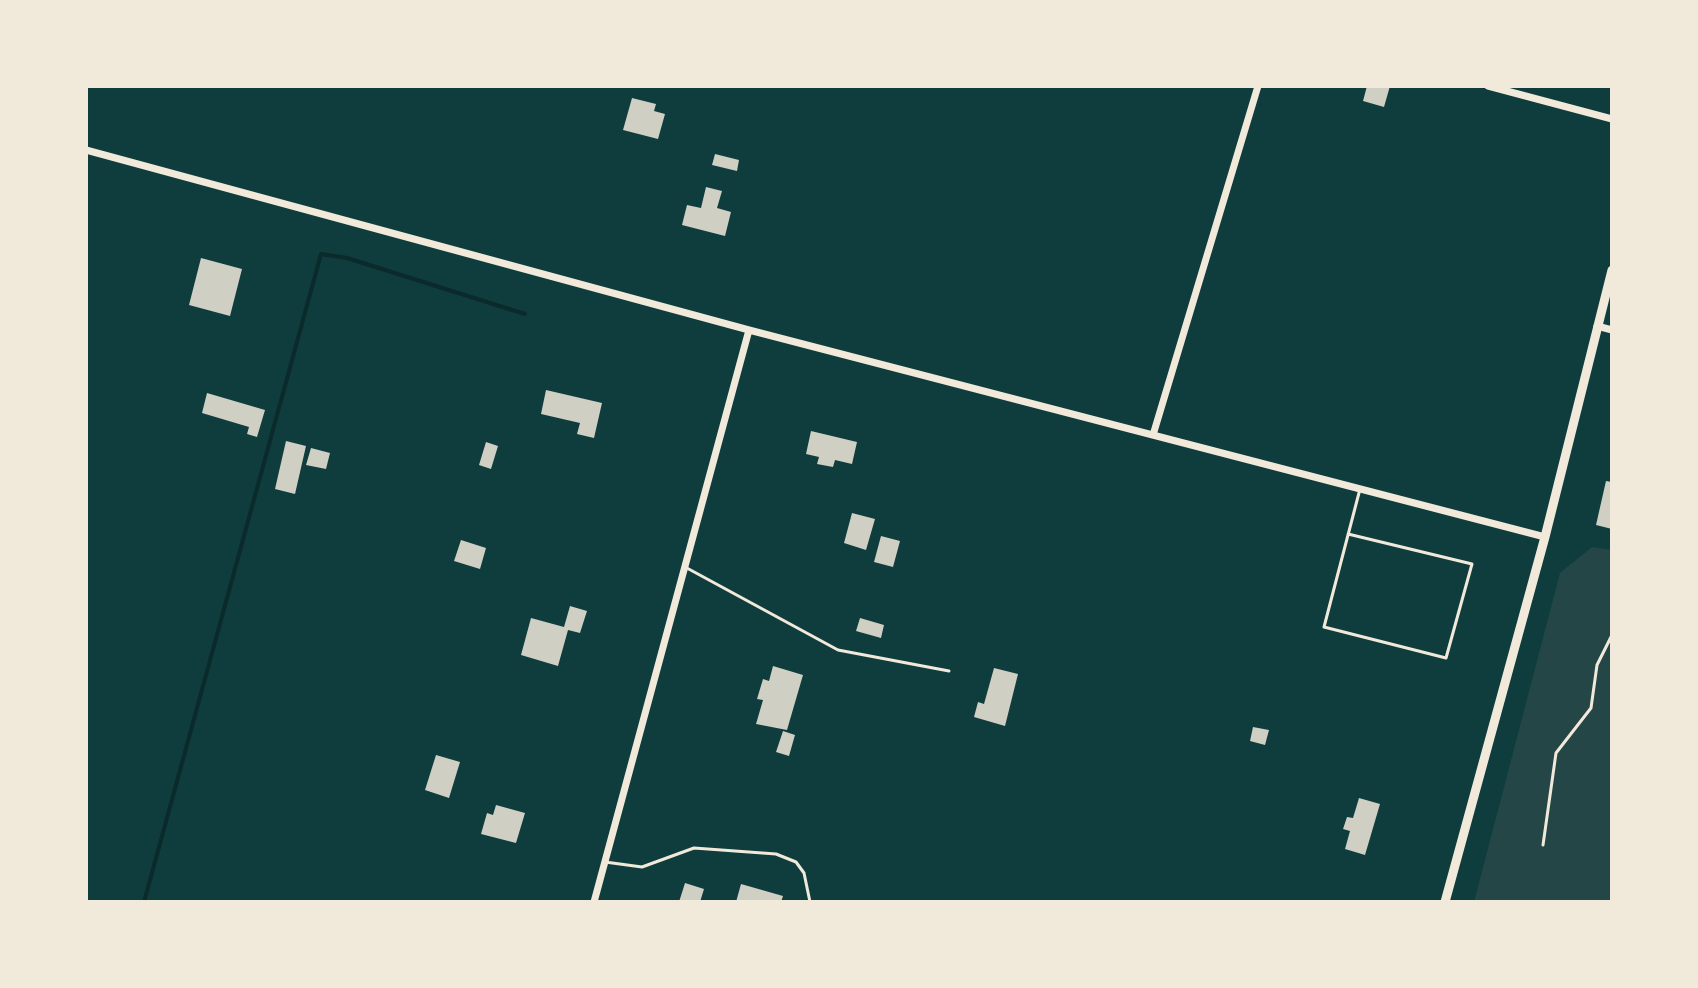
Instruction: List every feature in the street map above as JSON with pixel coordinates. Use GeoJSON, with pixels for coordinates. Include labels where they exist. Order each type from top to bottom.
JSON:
{"type":"FeatureCollection","features":[{"type":"Feature","properties":{"kind":"street"},"geometry":{"type":"LineString","coordinates":[[1153,435],[1258,86]]}},
{"type":"Feature","properties":{"kind":"street"},"geometry":{"type":"LineString","coordinates":[[1488,86],[1612,119]]}},
{"type":"Feature","properties":{"kind":"street"},"geometry":{"type":"LineString","coordinates":[[86,150],[749,330],[1545,537]]}},
{"type":"Feature","properties":{"kind":"street"},"geometry":{"type":"LineString","coordinates":[[1445,902],[1545,537],[1612,270]]}},
{"type":"Feature","properties":{"kind":"street"},"geometry":{"type":"LineString","coordinates":[[1597,326],[1612,330]]}},
{"type":"Feature","properties":{"kind":"street"},"geometry":{"type":"LineString","coordinates":[[594,902],[749,330]]}},
{"type":"Feature","properties":{"kind":"lane"},"geometry":{"type":"LineString","coordinates":[[1348,534],[1472,564],[1446,658],[1324,627],[1348,534],[1360,489]]}},
{"type":"Feature","properties":{"kind":"lane"},"geometry":{"type":"LineString","coordinates":[[685,567],[838,650],[949,671]]}},
{"type":"Feature","properties":{"kind":"lane"},"geometry":{"type":"LineString","coordinates":[[1543,845],[1556,753],[1591,708],[1597,665],[1612,635]]}},
{"type":"Feature","properties":{"kind":"lane"},"geometry":{"type":"LineString","coordinates":[[605,862],[642,867],[694,848],[776,854],[796,862],[804,873],[810,902]]}},
{"type":"Feature","properties":{"kind":"shaded area"},"geometry":{"type":"Polygon","coordinates":[[[1592,547],[1612,550],[1612,902],[1474,902],[1560,573],[1592,547]]]}},
{"type":"Feature","properties":{"kind":"building"},"geometry":{"type":"Polygon","coordinates":[[[1367,86],[1390,86],[1384,107],[1363,101],[1367,86]]]}},
{"type":"Feature","properties":{"kind":"building"},"geometry":{"type":"Polygon","coordinates":[[[632,98],[656,104],[654,111],[665,114],[658,139],[623,130],[632,98]]]}},
{"type":"Feature","properties":{"kind":"building"},"geometry":{"type":"Polygon","coordinates":[[[715,154],[739,160],[737,171],[712,165],[715,154]]]}},
{"type":"Feature","properties":{"kind":"building"},"geometry":{"type":"Polygon","coordinates":[[[706,187],[722,191],[717,208],[731,212],[725,236],[682,225],[687,205],[701,208],[706,187]]]}},
{"type":"Feature","properties":{"kind":"building"},"geometry":{"type":"Polygon","coordinates":[[[201,258],[242,269],[230,316],[189,305],[201,258]]]}},
{"type":"Feature","properties":{"kind":"building"},"geometry":{"type":"Polygon","coordinates":[[[546,390],[602,403],[594,438],[577,434],[580,423],[541,414],[546,390]]]}},
{"type":"Feature","properties":{"kind":"building"},"geometry":{"type":"Polygon","coordinates":[[[207,393],[265,410],[257,437],[247,434],[249,427],[202,413],[207,393]]]}},
{"type":"Feature","properties":{"kind":"building"},"geometry":{"type":"Polygon","coordinates":[[[811,431],[857,442],[852,464],[835,460],[833,467],[817,464],[819,457],[806,454],[811,431]]]}},
{"type":"Feature","properties":{"kind":"building"},"geometry":{"type":"Polygon","coordinates":[[[286,441],[306,446],[295,494],[275,489],[286,441]]]}},
{"type":"Feature","properties":{"kind":"building"},"geometry":{"type":"Polygon","coordinates":[[[486,442],[498,446],[491,469],[479,465],[486,442]]]}},
{"type":"Feature","properties":{"kind":"building"},"geometry":{"type":"Polygon","coordinates":[[[311,448],[330,453],[326,469],[306,465],[311,448]]]}},
{"type":"Feature","properties":{"kind":"building"},"geometry":{"type":"Polygon","coordinates":[[[1606,481],[1612,482],[1612,529],[1596,525],[1606,481]]]}},
{"type":"Feature","properties":{"kind":"building"},"geometry":{"type":"Polygon","coordinates":[[[852,513],[875,519],[866,550],[844,543],[852,513]]]}},
{"type":"Feature","properties":{"kind":"building"},"geometry":{"type":"Polygon","coordinates":[[[881,536],[900,541],[893,567],[874,562],[881,536]]]}},
{"type":"Feature","properties":{"kind":"building"},"geometry":{"type":"Polygon","coordinates":[[[461,540],[486,548],[480,569],[454,561],[461,540]]]}},
{"type":"Feature","properties":{"kind":"building"},"geometry":{"type":"Polygon","coordinates":[[[570,606],[587,611],[580,633],[568,630],[558,666],[521,655],[531,618],[564,627],[570,606]]]}},
{"type":"Feature","properties":{"kind":"building"},"geometry":{"type":"Polygon","coordinates":[[[860,618],[884,625],[881,638],[856,631],[860,618]]]}},
{"type":"Feature","properties":{"kind":"building"},"geometry":{"type":"Polygon","coordinates":[[[773,666],[803,675],[787,730],[756,724],[763,700],[757,699],[763,679],[769,681],[773,666]]]}},
{"type":"Feature","properties":{"kind":"building"},"geometry":{"type":"Polygon","coordinates":[[[994,668],[1018,674],[1005,726],[974,717],[978,702],[984,704],[994,668]]]}},
{"type":"Feature","properties":{"kind":"building"},"geometry":{"type":"Polygon","coordinates":[[[1253,727],[1269,730],[1265,745],[1250,741],[1253,727]]]}},
{"type":"Feature","properties":{"kind":"building"},"geometry":{"type":"Polygon","coordinates":[[[783,731],[795,735],[789,756],[776,752],[783,731]]]}},
{"type":"Feature","properties":{"kind":"building"},"geometry":{"type":"Polygon","coordinates":[[[436,755],[460,762],[449,798],[425,790],[436,755]]]}},
{"type":"Feature","properties":{"kind":"building"},"geometry":{"type":"Polygon","coordinates":[[[1359,798],[1380,804],[1365,855],[1345,849],[1350,831],[1343,829],[1347,817],[1353,818],[1359,798]]]}},
{"type":"Feature","properties":{"kind":"building"},"geometry":{"type":"Polygon","coordinates":[[[496,805],[525,813],[516,843],[481,834],[487,813],[493,815],[496,805]]]}},
{"type":"Feature","properties":{"kind":"building"},"geometry":{"type":"Polygon","coordinates":[[[685,883],[704,889],[700,902],[679,902],[685,883]]]}},
{"type":"Feature","properties":{"kind":"building"},"geometry":{"type":"Polygon","coordinates":[[[741,884],[783,896],[781,902],[736,902],[741,884]]]}},
{"type":"Feature","properties":{"kind":"waterway"},"geometry":{"type":"LineString","coordinates":[[144,902],[321,254],[347,258],[525,314]]}}]}
